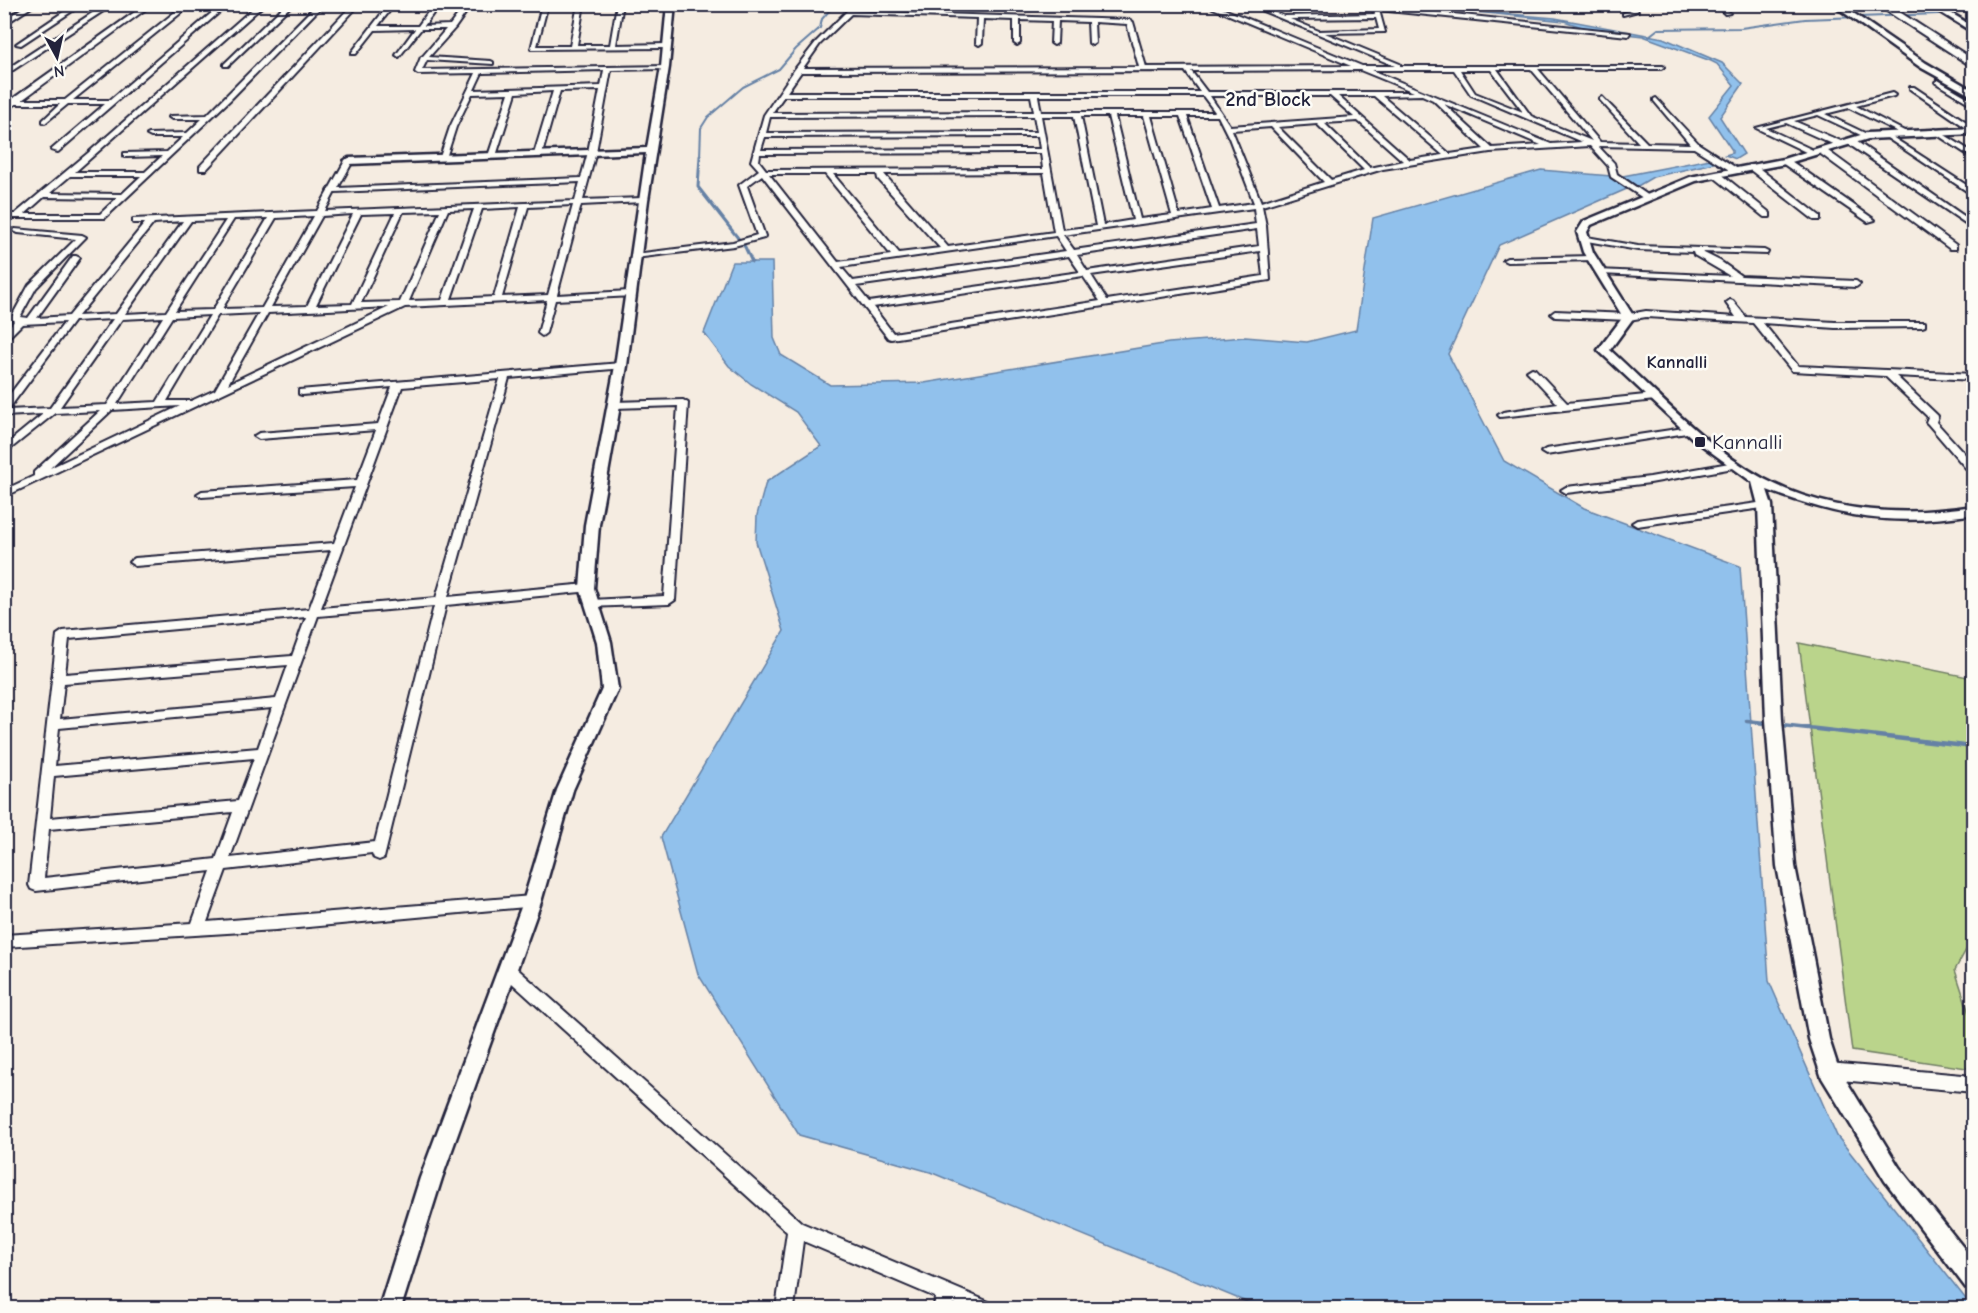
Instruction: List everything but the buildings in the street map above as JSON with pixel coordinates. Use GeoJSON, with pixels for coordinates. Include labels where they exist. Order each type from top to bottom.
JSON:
{"type":"FeatureCollection","features":[{"type":"Feature","properties":{"kind":"highway"},"geometry":{"type":"LineString","coordinates":[[1880,4],[1974,65]]}},
{"type":"Feature","properties":{"kind":"highway"},"geometry":{"type":"LineString","coordinates":[[1891,4],[1974,59]]}},
{"type":"Feature","properties":{"kind":"street"},"geometry":{"type":"LineString","coordinates":[[4,23],[33,4]]}},
{"type":"Feature","properties":{"kind":"street"},"geometry":{"type":"LineString","coordinates":[[19,44],[80,4]]}},
{"type":"Feature","properties":{"kind":"street"},"geometry":{"type":"LineString","coordinates":[[4,74],[111,4]]}},
{"type":"Feature","properties":{"kind":"street"},"geometry":{"type":"LineString","coordinates":[[4,108],[150,4]]}},
{"type":"Feature","properties":{"kind":"street"},"geometry":{"type":"LineString","coordinates":[[45,122],[189,4]]}},
{"type":"Feature","properties":{"kind":"street"},"geometry":{"type":"LineString","coordinates":[[54,150],[226,4]]}},
{"type":"Feature","properties":{"kind":"street"},"geometry":{"type":"LineString","coordinates":[[17,216],[262,4]]}},
{"type":"Feature","properties":{"kind":"street"},"geometry":{"type":"LineString","coordinates":[[226,65],[290,4]]}},
{"type":"Feature","properties":{"kind":"street"},"geometry":{"type":"LineString","coordinates":[[4,216],[102,216],[208,117],[321,4]]}},
{"type":"Feature","properties":{"kind":"street"},"geometry":{"type":"LineString","coordinates":[[203,168],[357,4]]}},
{"type":"Feature","properties":{"kind":"street"},"geometry":{"type":"LineString","coordinates":[[354,53],[392,4]]}},
{"type":"Feature","properties":{"kind":"street"},"geometry":{"type":"LineString","coordinates":[[399,55],[437,4]]}},
{"type":"Feature","properties":{"kind":"street"},"geometry":{"type":"LineString","coordinates":[[469,4],[453,27],[423,58],[418,72],[665,67]]}},
{"type":"Feature","properties":{"kind":"street"},"geometry":{"type":"LineString","coordinates":[[544,4],[533,48],[667,46]]}},
{"type":"Feature","properties":{"kind":"street"},"geometry":{"type":"LineString","coordinates":[[573,48],[581,4]]}},
{"type":"Feature","properties":{"kind":"street"},"geometry":{"type":"LineString","coordinates":[[613,47],[620,4]]}},
{"type":"Feature","properties":{"kind":"street"},"geometry":{"type":"LineString","coordinates":[[390,1308],[431,1178],[532,902],[565,790],[610,689],[604,642],[587,588],[592,525],[621,366],[643,200],[665,67],[671,4]]}},
{"type":"Feature","properties":{"kind":"street"},"geometry":{"type":"LineString","coordinates":[[1206,4],[1548,145]]}},
{"type":"Feature","properties":{"kind":"street"},"geometry":{"type":"LineString","coordinates":[[1250,5],[1320,4]]}},
{"type":"Feature","properties":{"kind":"street"},"geometry":{"type":"LineString","coordinates":[[1625,14],[1635,11],[1632,4]]}},
{"type":"Feature","properties":{"kind":"street"},"geometry":{"type":"LineString","coordinates":[[1718,4],[1727,13]]}},
{"type":"Feature","properties":{"kind":"street"},"geometry":{"type":"LineString","coordinates":[[1835,4],[1923,65],[1974,95]]}},
{"type":"Feature","properties":{"kind":"street"},"geometry":{"type":"LineString","coordinates":[[1930,4],[1974,31]]}},
{"type":"Feature","properties":{"kind":"street"},"geometry":{"type":"LineString","coordinates":[[1250,5],[1405,67]]}},
{"type":"Feature","properties":{"kind":"street"},"geometry":{"type":"LineString","coordinates":[[1949,5],[1974,6]]}},
{"type":"Feature","properties":{"kind":"street"},"geometry":{"type":"LineString","coordinates":[[1949,5],[1966,15]]}},
{"type":"Feature","properties":{"kind":"street"},"geometry":{"type":"LineString","coordinates":[[1313,31],[1383,31],[1374,6]]}},
{"type":"Feature","properties":{"kind":"street"},"geometry":{"type":"LineString","coordinates":[[1374,6],[1628,34]]}},
{"type":"Feature","properties":{"kind":"street"},"geometry":{"type":"LineString","coordinates":[[1143,69],[1130,22],[849,12],[818,43],[767,115],[755,161],[891,336],[1267,278],[1258,205],[1228,128],[1187,69]]}},
{"type":"Feature","properties":{"kind":"street"},"geometry":{"type":"LineString","coordinates":[[1279,17],[1379,16]]}},
{"type":"Feature","properties":{"kind":"street"},"geometry":{"type":"LineString","coordinates":[[979,43],[980,17]]}},
{"type":"Feature","properties":{"kind":"street"},"geometry":{"type":"LineString","coordinates":[[1017,18],[1017,43]]}},
{"type":"Feature","properties":{"kind":"street"},"geometry":{"type":"LineString","coordinates":[[1054,43],[1055,19]]}},
{"type":"Feature","properties":{"kind":"street"},"geometry":{"type":"LineString","coordinates":[[1091,21],[1092,43]]}},
{"type":"Feature","properties":{"kind":"street"},"geometry":{"type":"LineString","coordinates":[[374,28],[453,27]]}},
{"type":"Feature","properties":{"kind":"street"},"geometry":{"type":"LineString","coordinates":[[423,58],[491,63]]}},
{"type":"Feature","properties":{"kind":"street"},"geometry":{"type":"LineString","coordinates":[[797,70],[1661,67]]}},
{"type":"Feature","properties":{"kind":"street"},"geometry":{"type":"LineString","coordinates":[[542,333],[592,152],[608,68]]}},
{"type":"Feature","properties":{"kind":"street"},"geometry":{"type":"LineString","coordinates":[[1456,68],[1473,94],[1595,144]]}},
{"type":"Feature","properties":{"kind":"street"},"geometry":{"type":"LineString","coordinates":[[1493,68],[1528,116]]}},
{"type":"Feature","properties":{"kind":"street"},"geometry":{"type":"LineString","coordinates":[[1533,68],[1611,165],[1614,175],[1646,198]]}},
{"type":"Feature","properties":{"kind":"street"},"geometry":{"type":"LineString","coordinates":[[442,158],[480,71]]}},
{"type":"Feature","properties":{"kind":"street"},"geometry":{"type":"LineString","coordinates":[[1938,82],[1974,105]]}},
{"type":"Feature","properties":{"kind":"street"},"geometry":{"type":"LineString","coordinates":[[469,92],[604,88]]}},
{"type":"Feature","properties":{"kind":"street"},"geometry":{"type":"LineString","coordinates":[[1912,88],[1974,131]]}},
{"type":"Feature","properties":{"kind":"street"},"geometry":{"type":"LineString","coordinates":[[538,154],[557,90]]}},
{"type":"Feature","properties":{"kind":"street"},"geometry":{"type":"LineString","coordinates":[[492,156],[513,91]]}},
{"type":"Feature","properties":{"kind":"street"},"geometry":{"type":"LineString","coordinates":[[782,94],[1420,94]]}},
{"type":"Feature","properties":{"kind":"street"},"geometry":{"type":"LineString","coordinates":[[1034,94],[1058,233],[1105,303]]}},
{"type":"Feature","properties":{"kind":"street"},"geometry":{"type":"LineString","coordinates":[[1332,94],[1409,163]]}},
{"type":"Feature","properties":{"kind":"street"},"geometry":{"type":"LineString","coordinates":[[1376,94],[1448,156]]}},
{"type":"Feature","properties":{"kind":"street"},"geometry":{"type":"LineString","coordinates":[[1892,95],[1759,128],[1816,151],[1953,248]]}},
{"type":"Feature","properties":{"kind":"street"},"geometry":{"type":"LineString","coordinates":[[1602,99],[1646,145]]}},
{"type":"Feature","properties":{"kind":"street"},"geometry":{"type":"LineString","coordinates":[[1438,100],[1435,102],[1490,150]]}},
{"type":"Feature","properties":{"kind":"street"},"geometry":{"type":"LineString","coordinates":[[1656,100],[1696,146],[1737,171]]}},
{"type":"Feature","properties":{"kind":"street"},"geometry":{"type":"LineString","coordinates":[[4,102],[112,102]]}},
{"type":"Feature","properties":{"kind":"street"},"geometry":{"type":"LineString","coordinates":[[1849,105],[1906,134]]}},
{"type":"Feature","properties":{"kind":"street"},"geometry":{"type":"LineString","coordinates":[[1818,113],[1867,136]]}},
{"type":"Feature","properties":{"kind":"street"},"geometry":{"type":"LineString","coordinates":[[1183,114],[1216,211]]}},
{"type":"Feature","properties":{"kind":"street"},"geometry":{"type":"LineString","coordinates":[[767,115],[1220,114]]}},
{"type":"Feature","properties":{"kind":"street"},"geometry":{"type":"LineString","coordinates":[[1077,115],[1100,228]]}},
{"type":"Feature","properties":{"kind":"street"},"geometry":{"type":"LineString","coordinates":[[1110,115],[1137,222]]}},
{"type":"Feature","properties":{"kind":"street"},"geometry":{"type":"LineString","coordinates":[[1147,115],[1176,217]]}},
{"type":"Feature","properties":{"kind":"street"},"geometry":{"type":"LineString","coordinates":[[172,117],[208,117]]}},
{"type":"Feature","properties":{"kind":"street"},"geometry":{"type":"LineString","coordinates":[[1228,128],[1360,119]]}},
{"type":"Feature","properties":{"kind":"street"},"geometry":{"type":"LineString","coordinates":[[1786,121],[1845,142],[1974,227]]}},
{"type":"Feature","properties":{"kind":"street"},"geometry":{"type":"LineString","coordinates":[[1319,122],[1369,171]]}},
{"type":"Feature","properties":{"kind":"street"},"geometry":{"type":"LineString","coordinates":[[1273,125],[1329,183]]}},
{"type":"Feature","properties":{"kind":"street"},"geometry":{"type":"LineString","coordinates":[[1629,317],[1592,258],[1582,232],[1587,223],[1693,179],[1785,161],[1867,136],[1935,131],[1974,131]]}},
{"type":"Feature","properties":{"kind":"street"},"geometry":{"type":"LineString","coordinates":[[1935,131],[1974,157]]}},
{"type":"Feature","properties":{"kind":"street"},"geometry":{"type":"LineString","coordinates":[[761,135],[1041,134]]}},
{"type":"Feature","properties":{"kind":"street"},"geometry":{"type":"LineString","coordinates":[[150,135],[189,135]]}},
{"type":"Feature","properties":{"kind":"street"},"geometry":{"type":"LineString","coordinates":[[1886,135],[1974,194]]}},
{"type":"Feature","properties":{"kind":"street"},"geometry":{"type":"LineString","coordinates":[[835,265],[1258,205],[1369,171],[1490,150],[1595,144],[1696,146]]}},
{"type":"Feature","properties":{"kind":"street"},"geometry":{"type":"LineString","coordinates":[[218,393],[267,310],[349,161],[652,150]]}},
{"type":"Feature","properties":{"kind":"street"},"geometry":{"type":"LineString","coordinates":[[759,152],[1044,151]]}},
{"type":"Feature","properties":{"kind":"street"},"geometry":{"type":"LineString","coordinates":[[127,155],[168,154]]}},
{"type":"Feature","properties":{"kind":"street"},"geometry":{"type":"LineString","coordinates":[[1785,161],[1871,220]]}},
{"type":"Feature","properties":{"kind":"street"},"geometry":{"type":"LineString","coordinates":[[1752,167],[1818,218]]}},
{"type":"Feature","properties":{"kind":"street"},"geometry":{"type":"LineString","coordinates":[[635,256],[746,242],[761,236],[743,185],[762,172],[1047,171]]}},
{"type":"Feature","properties":{"kind":"street"},"geometry":{"type":"LineString","coordinates":[[829,172],[829,176],[897,256]]}},
{"type":"Feature","properties":{"kind":"street"},"geometry":{"type":"LineString","coordinates":[[880,172],[881,177],[946,249]]}},
{"type":"Feature","properties":{"kind":"street"},"geometry":{"type":"LineString","coordinates":[[67,174],[147,174]]}},
{"type":"Feature","properties":{"kind":"street"},"geometry":{"type":"LineString","coordinates":[[1717,174],[1767,215]]}},
{"type":"Feature","properties":{"kind":"street"},"geometry":{"type":"LineString","coordinates":[[333,190],[584,180]]}},
{"type":"Feature","properties":{"kind":"street"},"geometry":{"type":"LineString","coordinates":[[41,195],[123,196]]}},
{"type":"Feature","properties":{"kind":"street"},"geometry":{"type":"LineString","coordinates":[[136,221],[643,200]]}},
{"type":"Feature","properties":{"kind":"street"},"geometry":{"type":"LineString","coordinates":[[497,301],[525,205]]}},
{"type":"Feature","properties":{"kind":"street"},"geometry":{"type":"LineString","coordinates":[[445,303],[479,207]]}},
{"type":"Feature","properties":{"kind":"street"},"geometry":{"type":"LineString","coordinates":[[4,494],[403,304],[445,208]]}},
{"type":"Feature","properties":{"kind":"street"},"geometry":{"type":"LineString","coordinates":[[355,307],[400,210]]}},
{"type":"Feature","properties":{"kind":"street"},"geometry":{"type":"LineString","coordinates":[[310,308],[359,211]]}},
{"type":"Feature","properties":{"kind":"street"},"geometry":{"type":"LineString","coordinates":[[160,405],[274,215]]}},
{"type":"Feature","properties":{"kind":"street"},"geometry":{"type":"LineString","coordinates":[[28,483],[110,407],[232,216]]}},
{"type":"Feature","properties":{"kind":"street"},"geometry":{"type":"LineString","coordinates":[[4,451],[52,411],[189,218]]}},
{"type":"Feature","properties":{"kind":"street"},"geometry":{"type":"LineString","coordinates":[[4,411],[72,318],[152,220]]}},
{"type":"Feature","properties":{"kind":"street"},"geometry":{"type":"LineString","coordinates":[[850,284],[1262,226]]}},
{"type":"Feature","properties":{"kind":"street"},"geometry":{"type":"LineString","coordinates":[[18,231],[82,237],[71,245],[32,287],[15,318],[19,321],[630,294]]}},
{"type":"Feature","properties":{"kind":"street"},"geometry":{"type":"LineString","coordinates":[[1584,238],[1638,248],[1764,252]]}},
{"type":"Feature","properties":{"kind":"street"},"geometry":{"type":"LineString","coordinates":[[868,305],[1262,248]]}},
{"type":"Feature","properties":{"kind":"street"},"geometry":{"type":"LineString","coordinates":[[1687,250],[1703,255],[1740,279]]}},
{"type":"Feature","properties":{"kind":"street"},"geometry":{"type":"LineString","coordinates":[[30,321],[76,258]]}},
{"type":"Feature","properties":{"kind":"street"},"geometry":{"type":"LineString","coordinates":[[1507,260],[1592,258]]}},
{"type":"Feature","properties":{"kind":"street"},"geometry":{"type":"LineString","coordinates":[[1601,272],[1856,284]]}},
{"type":"Feature","properties":{"kind":"street"},"geometry":{"type":"LineString","coordinates":[[1730,303],[1744,321]]}},
{"type":"Feature","properties":{"kind":"street"},"geometry":{"type":"LineString","coordinates":[[1555,314],[1629,317],[1646,314],[1835,325],[1922,324]]}},
{"type":"Feature","properties":{"kind":"street"},"geometry":{"type":"LineString","coordinates":[[1629,317],[1604,350],[1690,430],[1758,481],[1818,504],[1889,518],[1940,516],[1974,510]]}},
{"type":"Feature","properties":{"kind":"street"},"geometry":{"type":"LineString","coordinates":[[4,339],[19,321]]}},
{"type":"Feature","properties":{"kind":"street"},"geometry":{"type":"LineString","coordinates":[[1757,322],[1795,369],[1974,377]]}},
{"type":"Feature","properties":{"kind":"street"},"geometry":{"type":"LineString","coordinates":[[302,392],[621,366]]}},
{"type":"Feature","properties":{"kind":"street"},"geometry":{"type":"LineString","coordinates":[[1532,371],[1565,406]]}},
{"type":"Feature","properties":{"kind":"street"},"geometry":{"type":"LineString","coordinates":[[1887,373],[1933,416],[1931,422],[1974,471]]}},
{"type":"Feature","properties":{"kind":"street"},"geometry":{"type":"LineString","coordinates":[[505,376],[441,602],[379,851],[36,885],[63,635],[441,602],[587,588]]}},
{"type":"Feature","properties":{"kind":"street"},"geometry":{"type":"LineString","coordinates":[[197,929],[398,384]]}},
{"type":"Feature","properties":{"kind":"street"},"geometry":{"type":"LineString","coordinates":[[1503,415],[1655,397]]}},
{"type":"Feature","properties":{"kind":"street"},"geometry":{"type":"LineString","coordinates":[[4,411],[52,411],[195,403]]}},
{"type":"Feature","properties":{"kind":"street"},"geometry":{"type":"LineString","coordinates":[[592,604],[669,600],[683,403],[614,405]]}},
{"type":"Feature","properties":{"kind":"street"},"geometry":{"type":"LineString","coordinates":[[259,436],[382,427]]}},
{"type":"Feature","properties":{"kind":"street"},"geometry":{"type":"LineString","coordinates":[[1546,452],[1690,430]]}},
{"type":"Feature","properties":{"kind":"street"},"geometry":{"type":"LineString","coordinates":[[1566,490],[1650,480],[1735,465]]}},
{"type":"Feature","properties":{"kind":"street"},"geometry":{"type":"LineString","coordinates":[[1758,481],[1765,505],[1775,725],[1786,866],[1819,1039],[1829,1071],[1892,1174],[1974,1280]]}},
{"type":"Feature","properties":{"kind":"street"},"geometry":{"type":"LineString","coordinates":[[202,494],[361,483]]}},
{"type":"Feature","properties":{"kind":"street"},"geometry":{"type":"LineString","coordinates":[[1637,523],[1765,505]]}},
{"type":"Feature","properties":{"kind":"street"},"geometry":{"type":"LineString","coordinates":[[135,562],[338,546]]}},
{"type":"Feature","properties":{"kind":"street"},"geometry":{"type":"LineString","coordinates":[[58,679],[296,660]]}},
{"type":"Feature","properties":{"kind":"street"},"geometry":{"type":"LineString","coordinates":[[53,724],[279,703]]}},
{"type":"Feature","properties":{"kind":"street"},"geometry":{"type":"LineString","coordinates":[[48,772],[262,752]]}},
{"type":"Feature","properties":{"kind":"street"},"geometry":{"type":"LineString","coordinates":[[43,824],[242,806]]}},
{"type":"Feature","properties":{"kind":"street"},"geometry":{"type":"LineString","coordinates":[[4,941],[197,929],[532,902]]}},
{"type":"Feature","properties":{"kind":"street"},"geometry":{"type":"LineString","coordinates":[[507,969],[796,1229],[944,1300],[983,1308]]}},
{"type":"Feature","properties":{"kind":"street"},"geometry":{"type":"LineString","coordinates":[[1829,1071],[1974,1084]]}},
{"type":"Feature","properties":{"kind":"street"},"geometry":{"type":"LineString","coordinates":[[785,1308],[796,1229]]}},
{"type":"Feature","properties":{"kind":"green space"},"geometry":{"type":"Polygon","coordinates":[[[1799,643],[1973,678],[1973,937],[1955,970],[1973,1025],[1973,1069],[1852,1051],[1799,643]]]}},
{"type":"Feature","properties":{"kind":"water"},"geometry":{"type":"Polygon","coordinates":[[[1407,5],[1555,18],[1663,38],[1722,63],[1743,84],[1720,117],[1744,154],[1736,159],[1725,155],[1732,153],[1732,150],[1709,116],[1734,85],[1717,64],[1711,61],[1643,36],[1591,30],[1564,21],[1407,5]]]}},
{"type":"Feature","properties":{"kind":"water"},"geometry":{"type":"Polygon","coordinates":[[[1710,159],[1718,162],[1653,177],[1636,187],[1623,176],[1710,159]]]}},
{"type":"Feature","properties":{"kind":"water"},"geometry":{"type":"Polygon","coordinates":[[[1541,170],[1611,176],[1629,188],[1499,245],[1448,354],[1504,461],[1584,508],[1740,566],[1769,981],[1837,1136],[1973,1308],[1261,1308],[930,1172],[799,1135],[698,974],[661,837],[784,631],[756,542],[757,515],[766,482],[821,446],[796,412],[751,384],[729,366],[704,333],[732,262],[772,262],[774,338],[781,355],[830,385],[924,383],[1169,343],[1245,337],[1307,342],[1356,330],[1373,218],[1541,170]]]}},
{"type":"Feature","properties":{"kind":"waterway"},"geometry":{"type":"LineString","coordinates":[[700,157],[701,128],[708,117],[743,87],[779,69],[796,49],[820,28],[822,19],[835,4]]}},
{"type":"Feature","properties":{"kind":"waterway"},"geometry":{"type":"LineString","coordinates":[[1649,36],[1658,29],[1741,28],[1805,19],[1939,14]]}},
{"type":"Feature","properties":{"kind":"waterway"},"geometry":{"type":"LineString","coordinates":[[700,156],[698,187],[745,247],[752,262]]}},
{"type":"Feature","properties":{"kind":"waterway"},"geometry":{"type":"LineString","coordinates":[[1747,721],[1974,747]]}},
{"type":"Feature","properties":{"kind":"place","name":"Kannalli"},"geometry":{"type":"Point","coordinates":[1700,442]}},
{"type":"Feature","properties":{"kind":"district","name":"2nd Block"},"geometry":{"type":"Point","coordinates":[1268,99]}},
{"type":"Feature","properties":{"kind":"district","name":"Kannalli"},"geometry":{"type":"Point","coordinates":[1677,362]}}]}
